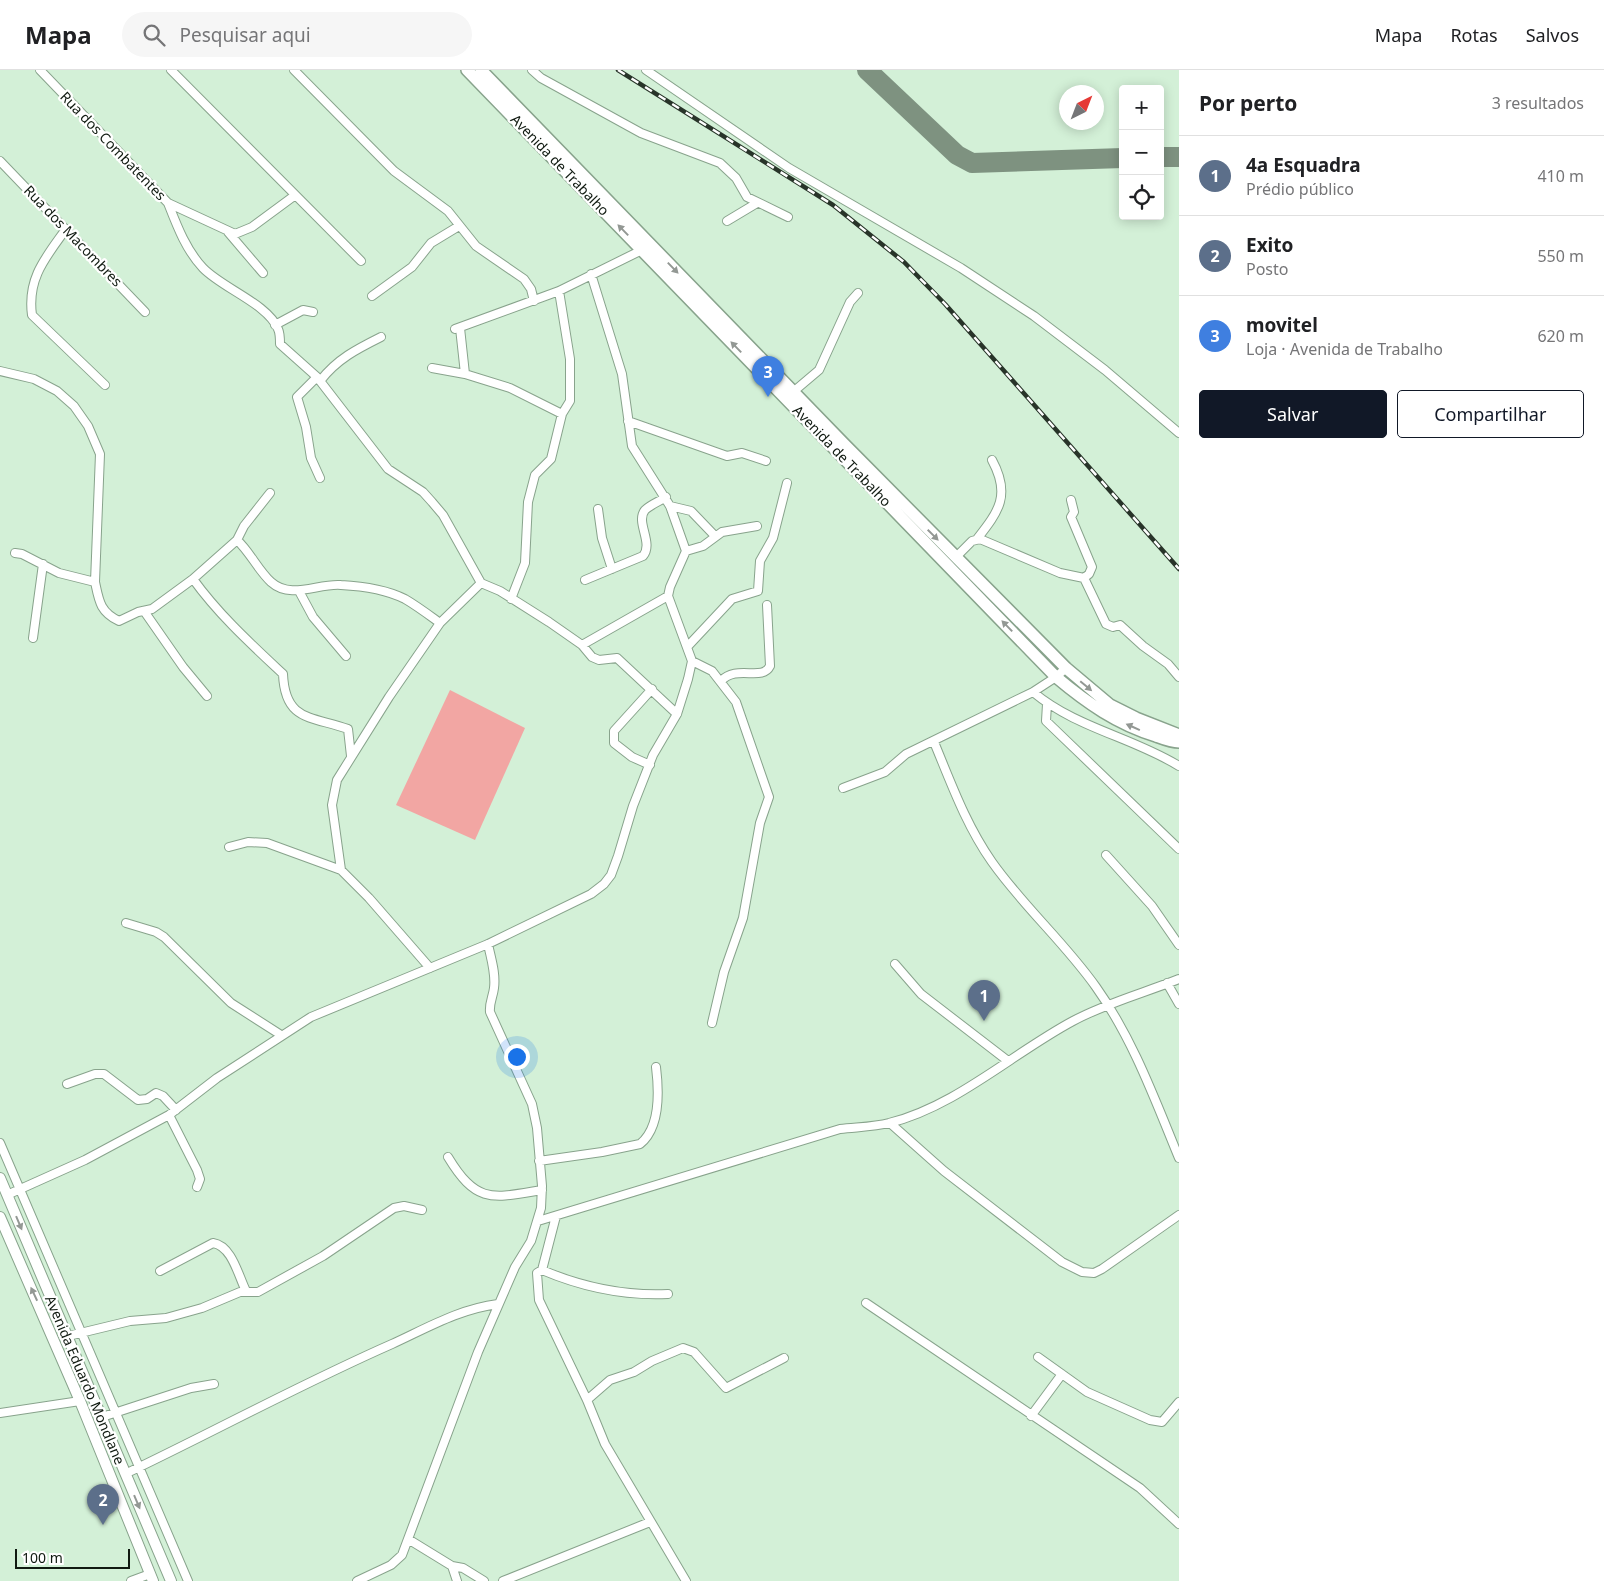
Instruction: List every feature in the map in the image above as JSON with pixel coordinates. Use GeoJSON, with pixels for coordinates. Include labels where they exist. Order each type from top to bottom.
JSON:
{"type":"FeatureCollection","features":[{"type":"Feature","properties":{"kind":"highway","name":"Avenida de Trabalho"},"geometry":{"type":"LineString","coordinates":[[467,70],[516,113],[998,608],[1110,705],[1136,718],[1179,734]]}},
{"type":"Feature","properties":{"kind":"highway","name":"Avenida de Trabalho"},"geometry":{"type":"LineString","coordinates":[[481,70],[516,113]]}},
{"type":"Feature","properties":{"kind":"highway","name":"Avenida de Trabalho"},"geometry":{"type":"LineString","coordinates":[[755,360],[793,392],[840,447]]}},
{"type":"Feature","properties":{"kind":"highway","name":"Avenida de Trabalho"},"geometry":{"type":"LineString","coordinates":[[910,518],[956,558],[1056,677],[1094,707],[1115,720],[1142,732],[1179,742]]}},
{"type":"Feature","properties":{"kind":"main road","name":"Avenida Eduardo Mondlane"},"geometry":{"type":"LineString","coordinates":[[0,1178],[171,1581]]}},
{"type":"Feature","properties":{"kind":"main road","name":"Avenida Eduardo Mondlane"},"geometry":{"type":"LineString","coordinates":[[0,1217],[98,1442],[152,1578]]}},
{"type":"Feature","properties":{"kind":"main road"},"geometry":{"type":"LineString","coordinates":[[98,1442],[111,1438]]}},
{"type":"Feature","properties":{"kind":"street","name":"Rua dos Combatentes"},"geometry":{"type":"LineString","coordinates":[[40,70],[168,203],[178,229],[203,268],[248,299],[279,329],[280,344],[319,379],[388,469],[422,492],[443,515],[481,583]]}},
{"type":"Feature","properties":{"kind":"street"},"geometry":{"type":"LineString","coordinates":[[171,70],[360,262]]}},
{"type":"Feature","properties":{"kind":"street"},"geometry":{"type":"LineString","coordinates":[[294,70],[394,171],[448,211],[476,246],[524,279],[531,289],[534,301]]}},
{"type":"Feature","properties":{"kind":"street"},"geometry":{"type":"LineString","coordinates":[[532,70],[541,78],[641,133],[720,163],[736,178],[747,197],[788,217]]}},
{"type":"Feature","properties":{"kind":"street"},"geometry":{"type":"LineString","coordinates":[[646,70],[789,168],[961,268],[1034,316],[1106,370],[1179,433]]}},
{"type":"Feature","properties":{"kind":"street","name":"Rua dos Macombres"},"geometry":{"type":"LineString","coordinates":[[0,161],[145,312]]}},
{"type":"Feature","properties":{"kind":"street"},"geometry":{"type":"LineString","coordinates":[[168,203],[235,234],[252,227],[294,196]]}},
{"type":"Feature","properties":{"kind":"street"},"geometry":{"type":"LineString","coordinates":[[727,221],[757,203]]}},
{"type":"Feature","properties":{"kind":"street"},"geometry":{"type":"LineString","coordinates":[[372,296],[412,266],[431,242],[459,226]]}},
{"type":"Feature","properties":{"kind":"street"},"geometry":{"type":"LineString","coordinates":[[66,229],[34,278],[30,301],[32,315],[105,385]]}},
{"type":"Feature","properties":{"kind":"street"},"geometry":{"type":"LineString","coordinates":[[228,232],[263,273]]}},
{"type":"Feature","properties":{"kind":"street"},"geometry":{"type":"LineString","coordinates":[[465,374],[457,329],[559,291],[646,247]]}},
{"type":"Feature","properties":{"kind":"street"},"geometry":{"type":"LineString","coordinates":[[7,1195],[85,1160],[169,1116],[218,1078],[280,1035],[311,1017],[342,1003],[391,986],[488,944],[590,894],[604,884],[611,874],[633,806],[650,764],[677,714],[692,661],[668,596],[686,551],[666,498],[632,446],[622,374],[591,274]]}},
{"type":"Feature","properties":{"kind":"street"},"geometry":{"type":"LineString","coordinates":[[511,599],[525,563],[528,502],[535,475],[551,459],[562,414],[570,401],[570,359],[559,291]]}},
{"type":"Feature","properties":{"kind":"street"},"geometry":{"type":"LineString","coordinates":[[793,392],[819,370],[850,302],[858,293]]}},
{"type":"Feature","properties":{"kind":"street"},"geometry":{"type":"LineString","coordinates":[[275,325],[303,310],[313,312]]}},
{"type":"Feature","properties":{"kind":"street"},"geometry":{"type":"LineString","coordinates":[[320,478],[311,458],[306,427],[297,397],[347,353],[381,337]]}},
{"type":"Feature","properties":{"kind":"street"},"geometry":{"type":"LineString","coordinates":[[432,368],[465,374],[510,388],[562,414]]}},
{"type":"Feature","properties":{"kind":"street"},"geometry":{"type":"LineString","coordinates":[[0,371],[34,379],[56,391],[74,406],[88,426],[100,454],[95,582],[99,602],[108,616],[119,621],[138,612],[152,609],[193,579],[237,540],[244,526],[270,493]]}},
{"type":"Feature","properties":{"kind":"street"},"geometry":{"type":"LineString","coordinates":[[628,421],[727,456],[742,453],[766,461]]}},
{"type":"Feature","properties":{"kind":"street"},"geometry":{"type":"LineString","coordinates":[[956,558],[976,539],[992,518],[1002,497],[1001,478],[992,460]]}},
{"type":"Feature","properties":{"kind":"street"},"geometry":{"type":"LineString","coordinates":[[688,646],[732,599],[758,592],[760,560],[773,538],[787,483]]}},
{"type":"Feature","properties":{"kind":"street"},"geometry":{"type":"LineString","coordinates":[[584,580],[643,556],[646,552],[643,515],[646,510],[666,498]]}},
{"type":"Feature","properties":{"kind":"street"},"geometry":{"type":"LineString","coordinates":[[1071,500],[1074,512],[1071,517],[1092,567],[1089,574],[1084,578]]}},
{"type":"Feature","properties":{"kind":"street"},"geometry":{"type":"LineString","coordinates":[[670,506],[691,511],[716,536]]}},
{"type":"Feature","properties":{"kind":"street"},"geometry":{"type":"LineString","coordinates":[[598,510],[602,538],[612,569]]}},
{"type":"Feature","properties":{"kind":"street"},"geometry":{"type":"LineString","coordinates":[[686,551],[703,546],[716,536],[729,530],[758,526]]}},
{"type":"Feature","properties":{"kind":"street"},"geometry":{"type":"LineString","coordinates":[[976,539],[1060,573],[1084,578]]}},
{"type":"Feature","properties":{"kind":"street"},"geometry":{"type":"LineString","coordinates":[[237,540],[248,550],[271,582],[299,591],[324,585],[341,585],[382,592],[404,599],[440,623]]}},
{"type":"Feature","properties":{"kind":"street"},"geometry":{"type":"LineString","coordinates":[[15,553],[22,554],[59,573],[95,582]]}},
{"type":"Feature","properties":{"kind":"street"},"geometry":{"type":"LineString","coordinates":[[33,638],[43,564]]}},
{"type":"Feature","properties":{"kind":"street"},"geometry":{"type":"LineString","coordinates":[[1084,578],[1106,624],[1113,627],[1120,625],[1143,646],[1168,664],[1179,677]]}},
{"type":"Feature","properties":{"kind":"street"},"geometry":{"type":"LineString","coordinates":[[193,579],[209,601],[257,652],[283,674],[284,690],[292,708],[306,718],[348,728],[351,756]]}},
{"type":"Feature","properties":{"kind":"street"},"geometry":{"type":"LineString","coordinates":[[341,870],[332,805],[337,780],[440,623],[481,583],[500,591],[582,645],[592,657],[599,660],[616,658],[652,689],[677,714]]}},
{"type":"Feature","properties":{"kind":"street"},"geometry":{"type":"LineString","coordinates":[[299,591],[313,617],[346,656]]}},
{"type":"Feature","properties":{"kind":"street"},"geometry":{"type":"LineString","coordinates":[[582,645],[638,611],[668,596]]}},
{"type":"Feature","properties":{"kind":"street"},"geometry":{"type":"LineString","coordinates":[[721,681],[726,675],[736,672],[762,673],[770,666],[767,605]]}},
{"type":"Feature","properties":{"kind":"street"},"geometry":{"type":"LineString","coordinates":[[144,611],[183,667],[207,696]]}},
{"type":"Feature","properties":{"kind":"street"},"geometry":{"type":"LineString","coordinates":[[692,661],[712,671],[736,702],[769,797],[760,823],[742,918],[724,972],[712,1023]]}},
{"type":"Feature","properties":{"kind":"street"},"geometry":{"type":"LineString","coordinates":[[843,788],[885,772],[906,754],[934,742],[1033,692],[1066,668]]}},
{"type":"Feature","properties":{"kind":"street"},"geometry":{"type":"LineString","coordinates":[[650,764],[632,757],[614,743],[612,737],[614,731],[652,689]]}},
{"type":"Feature","properties":{"kind":"street"},"geometry":{"type":"LineString","coordinates":[[1033,692],[1047,704],[1079,722],[1179,766]]}},
{"type":"Feature","properties":{"kind":"street"},"geometry":{"type":"LineString","coordinates":[[1047,704],[1046,721],[1179,849]]}},
{"type":"Feature","properties":{"kind":"street"},"geometry":{"type":"LineString","coordinates":[[934,742],[958,803],[990,860],[1020,899],[1096,986],[1108,1005],[1125,1034],[1155,1099],[1179,1158]]}},
{"type":"Feature","properties":{"kind":"street"},"geometry":{"type":"LineString","coordinates":[[229,847],[248,842],[267,843],[341,870],[369,898],[430,968]]}},
{"type":"Feature","properties":{"kind":"street"},"geometry":{"type":"LineString","coordinates":[[1106,855],[1152,906],[1179,945]]}},
{"type":"Feature","properties":{"kind":"street"},"geometry":{"type":"LineString","coordinates":[[126,923],[156,932],[164,937],[231,1003],[280,1035]]}},
{"type":"Feature","properties":{"kind":"street"},"geometry":{"type":"LineString","coordinates":[[357,1581],[373,1578],[402,1555],[438,1453],[498,1304],[515,1267],[531,1241],[541,1208],[542,1190],[537,1128],[532,1104],[490,1012],[489,1003],[494,990],[494,978],[488,944]]}},
{"type":"Feature","properties":{"kind":"street"},"geometry":{"type":"LineString","coordinates":[[895,964],[921,994],[1008,1061]]}},
{"type":"Feature","properties":{"kind":"street"},"geometry":{"type":"LineString","coordinates":[[538,1221],[840,1130],[890,1123],[932,1106],[985,1078],[1008,1061],[1066,1025],[1108,1005],[1179,978]]}},
{"type":"Feature","properties":{"kind":"street"},"geometry":{"type":"LineString","coordinates":[[1167,984],[1179,1004]]}},
{"type":"Feature","properties":{"kind":"street"},"geometry":{"type":"LineString","coordinates":[[539,1161],[602,1152],[640,1144],[653,1124],[658,1090],[656,1068]]}},
{"type":"Feature","properties":{"kind":"street"},"geometry":{"type":"LineString","coordinates":[[67,1084],[95,1074],[104,1074],[138,1100],[147,1099],[156,1093],[163,1096],[176,1110]]}},
{"type":"Feature","properties":{"kind":"street"},"geometry":{"type":"LineString","coordinates":[[169,1116],[197,1170],[200,1179],[197,1187]]}},
{"type":"Feature","properties":{"kind":"street"},"geometry":{"type":"LineString","coordinates":[[890,1123],[983,1202],[1062,1262],[1082,1272],[1094,1273],[1102,1269],[1179,1215]]}},
{"type":"Feature","properties":{"kind":"street"},"geometry":{"type":"LineString","coordinates":[[0,1143],[188,1581]]}},
{"type":"Feature","properties":{"kind":"street"},"geometry":{"type":"LineString","coordinates":[[448,1157],[458,1172],[472,1187],[490,1196],[542,1190]]}},
{"type":"Feature","properties":{"kind":"street"},"geometry":{"type":"LineString","coordinates":[[68,1336],[130,1321],[166,1318],[202,1308],[229,1295],[246,1291],[258,1292],[273,1286],[323,1256],[394,1208],[404,1206],[422,1210]]}},
{"type":"Feature","properties":{"kind":"street"},"geometry":{"type":"LineString","coordinates":[[556,1216],[542,1270],[537,1273],[539,1300],[587,1400],[605,1444],[686,1581]]}},
{"type":"Feature","properties":{"kind":"street"},"geometry":{"type":"LineString","coordinates":[[160,1271],[213,1243],[219,1244],[228,1252],[246,1291]]}},
{"type":"Feature","properties":{"kind":"street"},"geometry":{"type":"LineString","coordinates":[[542,1270],[585,1286],[642,1296],[668,1294]]}},
{"type":"Feature","properties":{"kind":"street"},"geometry":{"type":"LineString","coordinates":[[866,1303],[1140,1488],[1179,1524]]}},
{"type":"Feature","properties":{"kind":"street"},"geometry":{"type":"LineString","coordinates":[[126,1474],[284,1393],[459,1312],[498,1304]]}},
{"type":"Feature","properties":{"kind":"street"},"geometry":{"type":"LineString","coordinates":[[587,1400],[610,1380],[634,1372],[652,1361],[683,1348],[694,1352],[726,1388],[784,1358]]}},
{"type":"Feature","properties":{"kind":"street"},"geometry":{"type":"LineString","coordinates":[[1038,1357],[1104,1400],[1158,1423],[1168,1417],[1179,1402]]}},
{"type":"Feature","properties":{"kind":"street"},"geometry":{"type":"LineString","coordinates":[[1031,1416],[1062,1374]]}},
{"type":"Feature","properties":{"kind":"street"},"geometry":{"type":"LineString","coordinates":[[102,1417],[191,1388],[214,1384]]}},
{"type":"Feature","properties":{"kind":"street"},"geometry":{"type":"LineString","coordinates":[[0,1413],[80,1401]]}},
{"type":"Feature","properties":{"kind":"street"},"geometry":{"type":"LineString","coordinates":[[504,1581],[650,1522]]}},
{"type":"Feature","properties":{"kind":"street"},"geometry":{"type":"LineString","coordinates":[[408,1539],[452,1566],[463,1568],[484,1581]]}},
{"type":"Feature","properties":{"kind":"street"},"geometry":{"type":"LineString","coordinates":[[452,1566],[457,1581]]}},
{"type":"Feature","properties":{"kind":"street"},"geometry":{"type":"LineString","coordinates":[[131,1581],[152,1578]]}},
{"type":"Feature","properties":{"kind":"shaded area"},"geometry":{"type":"Polygon","coordinates":[[[450,690],[525,728],[475,840],[396,805],[450,690]]]}},
{"type":"Feature","properties":{"kind":"taxiway"},"geometry":{"type":"LineString","coordinates":[[867,70],[957,155],[972,163],[1119,158]]}},
{"type":"Feature","properties":{"kind":"taxiway"},"geometry":{"type":"LineString","coordinates":[[1164,157],[1179,157]]}},
{"type":"Feature","properties":{"kind":"railway"},"geometry":{"type":"LineString","coordinates":[[618,70],[833,205],[904,262],[945,304],[1179,569]]}},
{"type":"Feature","properties":{"kind":"place","name":"movitel"},"geometry":{"type":"Point","coordinates":[768,397]}},
{"type":"Feature","properties":{"kind":"place","name":"4a Esquadra"},"geometry":{"type":"Point","coordinates":[984,1021]}},
{"type":"Feature","properties":{"kind":"place","name":"Exito"},"geometry":{"type":"Point","coordinates":[103,1525]}}]}
